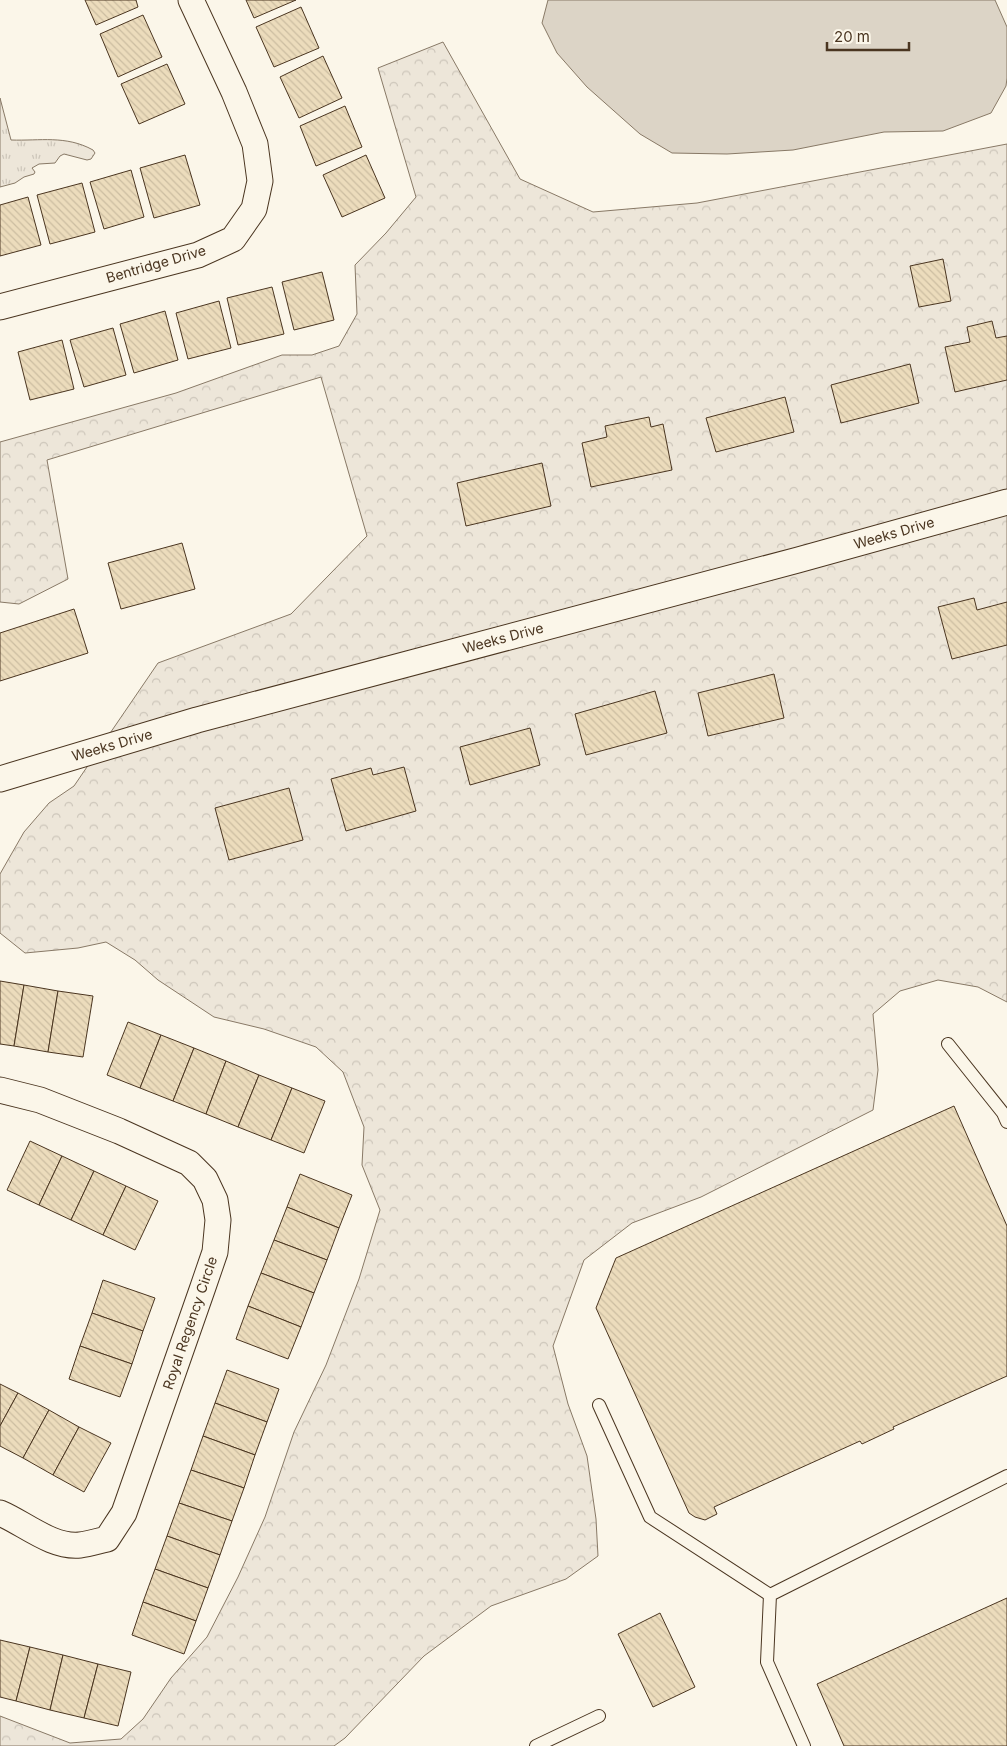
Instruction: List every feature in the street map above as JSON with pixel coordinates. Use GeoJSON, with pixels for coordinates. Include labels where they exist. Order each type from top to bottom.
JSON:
{"type":"FeatureCollection","features":[{"type":"Feature","properties":{"kind":"street","name":"Bentridge Drive"},"geometry":{"type":"LineString","coordinates":[[0,307],[198,255],[233,239],[254,209],[260,181],[255,144],[234,92],[191,0]]}},
{"type":"Feature","properties":{"kind":"street","name":"Weeks Drive"},"geometry":{"type":"LineString","coordinates":[[0,778],[197,720],[798,560],[1007,502]]}},
{"type":"Feature","properties":{"kind":"street","name":"Royal Regency Circle"},"geometry":{"type":"LineString","coordinates":[[0,1090],[49,1104],[119,1131],[189,1163],[205,1179],[215,1200],[218,1220],[215,1252],[203,1287],[124,1513],[107,1539],[78,1545],[56,1541],[33,1532],[0,1513]]}},
{"type":"Feature","properties":{"kind":"lane"},"geometry":{"type":"LineString","coordinates":[[948,1044],[1003,1113],[1007,1122]]}},
{"type":"Feature","properties":{"kind":"lane"},"geometry":{"type":"LineString","coordinates":[[599,1405],[650,1517],[770,1595]]}},
{"type":"Feature","properties":{"kind":"lane"},"geometry":{"type":"LineString","coordinates":[[770,1595],[1007,1476]]}},
{"type":"Feature","properties":{"kind":"lane"},"geometry":{"type":"LineString","coordinates":[[770,1595],[768,1662],[804,1746]]}},
{"type":"Feature","properties":{"kind":"lane"},"geometry":{"type":"LineString","coordinates":[[536,1746],[599,1716]]}},
{"type":"Feature","properties":{"kind":"green space"},"geometry":{"type":"Polygon","coordinates":[[[443,42],[520,179],[593,212],[697,203],[1007,144],[1007,1002],[978,987],[938,980],[900,991],[873,1014],[878,1070],[873,1110],[701,1197],[632,1223],[584,1260],[553,1346],[568,1404],[587,1456],[596,1519],[598,1556],[566,1579],[491,1606],[424,1656],[345,1738],[334,1746],[0,1746],[0,1716],[70,1743],[121,1739],[143,1719],[171,1678],[207,1637],[238,1577],[265,1517],[294,1432],[326,1365],[359,1279],[380,1210],[362,1165],[364,1127],[343,1072],[316,1047],[264,1029],[214,1017],[158,980],[135,960],[106,942],[78,948],[25,953],[0,933],[0,874],[24,832],[49,803],[74,786],[158,663],[291,614],[367,536],[321,377],[47,460],[68,579],[19,604],[0,602],[0,442],[176,393],[282,355],[312,355],[339,346],[357,314],[355,265],[386,233],[416,197],[378,68],[443,42]]]}},
{"type":"Feature","properties":{"kind":"green space"},"geometry":{"type":"Polygon","coordinates":[[[0,98],[11,140],[73,142],[93,150],[95,153],[91,159],[87,160],[64,154],[55,163],[39,164],[32,168],[35,172],[34,174],[24,177],[15,183],[0,187],[0,98]]]}},
{"type":"Feature","properties":{"kind":"shaded area"},"geometry":{"type":"Polygon","coordinates":[[[548,0],[995,0],[1007,27],[1006,86],[991,113],[943,131],[884,132],[793,150],[727,154],[672,153],[640,134],[587,87],[557,53],[542,23],[548,0]]]}},
{"type":"Feature","properties":{"kind":"building"},"geometry":{"type":"Polygon","coordinates":[[[85,0],[136,0],[138,7],[96,25],[85,0]]]}},
{"type":"Feature","properties":{"kind":"building"},"geometry":{"type":"Polygon","coordinates":[[[246,0],[296,0],[254,18],[246,0]]]}},
{"type":"Feature","properties":{"kind":"building"},"geometry":{"type":"Polygon","coordinates":[[[301,7],[319,48],[274,67],[256,27],[301,7]]]}},
{"type":"Feature","properties":{"kind":"building"},"geometry":{"type":"Polygon","coordinates":[[[143,15],[162,57],[118,77],[100,34],[143,15]]]}},
{"type":"Feature","properties":{"kind":"building"},"geometry":{"type":"Polygon","coordinates":[[[323,56],[342,98],[299,118],[280,77],[323,56]]]}},
{"type":"Feature","properties":{"kind":"building"},"geometry":{"type":"Polygon","coordinates":[[[167,64],[185,104],[139,124],[121,84],[167,64]]]}},
{"type":"Feature","properties":{"kind":"building"},"geometry":{"type":"Polygon","coordinates":[[[345,106],[362,147],[316,166],[300,126],[345,106]]]}},
{"type":"Feature","properties":{"kind":"building"},"geometry":{"type":"Polygon","coordinates":[[[185,155],[200,205],[154,218],[140,168],[185,155]]]}},
{"type":"Feature","properties":{"kind":"building"},"geometry":{"type":"Polygon","coordinates":[[[366,155],[385,198],[342,217],[323,175],[366,155]]]}},
{"type":"Feature","properties":{"kind":"building"},"geometry":{"type":"Polygon","coordinates":[[[131,170],[144,217],[104,229],[90,182],[131,170]]]}},
{"type":"Feature","properties":{"kind":"building"},"geometry":{"type":"Polygon","coordinates":[[[82,183],[95,232],[50,244],[37,195],[82,183]]]}},
{"type":"Feature","properties":{"kind":"building"},"geometry":{"type":"Polygon","coordinates":[[[28,197],[41,245],[0,256],[0,205],[28,197]]]}},
{"type":"Feature","properties":{"kind":"building"},"geometry":{"type":"Polygon","coordinates":[[[943,259],[951,301],[919,307],[910,266],[943,259]]]}},
{"type":"Feature","properties":{"kind":"building"},"geometry":{"type":"Polygon","coordinates":[[[322,272],[334,320],[294,330],[282,282],[322,272]]]}},
{"type":"Feature","properties":{"kind":"building"},"geometry":{"type":"Polygon","coordinates":[[[272,287],[284,334],[238,345],[227,298],[272,287]]]}},
{"type":"Feature","properties":{"kind":"building"},"geometry":{"type":"Polygon","coordinates":[[[219,301],[231,348],[188,359],[176,313],[219,301]]]}},
{"type":"Feature","properties":{"kind":"building"},"geometry":{"type":"Polygon","coordinates":[[[165,311],[178,360],[134,373],[120,324],[165,311]]]}},
{"type":"Feature","properties":{"kind":"building"},"geometry":{"type":"Polygon","coordinates":[[[992,321],[996,338],[1007,336],[1007,380],[955,392],[945,347],[970,342],[967,327],[992,321]]]}},
{"type":"Feature","properties":{"kind":"building"},"geometry":{"type":"Polygon","coordinates":[[[113,328],[126,375],[84,387],[70,340],[113,328]]]}},
{"type":"Feature","properties":{"kind":"building"},"geometry":{"type":"Polygon","coordinates":[[[62,340],[74,389],[30,400],[18,352],[62,340]]]}},
{"type":"Feature","properties":{"kind":"building"},"geometry":{"type":"Polygon","coordinates":[[[910,364],[919,403],[841,423],[831,385],[910,364]]]}},
{"type":"Feature","properties":{"kind":"building"},"geometry":{"type":"Polygon","coordinates":[[[785,397],[794,432],[716,452],[706,418],[785,397]]]}},
{"type":"Feature","properties":{"kind":"building"},"geometry":{"type":"Polygon","coordinates":[[[649,417],[651,427],[663,424],[672,470],[591,487],[582,443],[607,437],[605,426],[649,417]]]}},
{"type":"Feature","properties":{"kind":"building"},"geometry":{"type":"Polygon","coordinates":[[[542,463],[551,506],[466,526],[457,483],[542,463]]]}},
{"type":"Feature","properties":{"kind":"building"},"geometry":{"type":"Polygon","coordinates":[[[182,543],[195,589],[121,609],[108,563],[182,543]]]}},
{"type":"Feature","properties":{"kind":"building"},"geometry":{"type":"Polygon","coordinates":[[[974,598],[977,610],[1007,602],[1007,645],[952,659],[938,607],[974,598]]]}},
{"type":"Feature","properties":{"kind":"building"},"geometry":{"type":"Polygon","coordinates":[[[74,609],[88,653],[0,681],[0,633],[74,609]]]}},
{"type":"Feature","properties":{"kind":"building"},"geometry":{"type":"Polygon","coordinates":[[[774,674],[784,718],[708,736],[698,693],[774,674]]]}},
{"type":"Feature","properties":{"kind":"building"},"geometry":{"type":"Polygon","coordinates":[[[655,691],[667,733],[586,755],[575,714],[655,691]]]}},
{"type":"Feature","properties":{"kind":"building"},"geometry":{"type":"Polygon","coordinates":[[[530,728],[540,765],[470,785],[460,747],[530,728]]]}},
{"type":"Feature","properties":{"kind":"building"},"geometry":{"type":"Polygon","coordinates":[[[404,767],[416,811],[346,831],[331,779],[371,768],[373,775],[404,767]]]}},
{"type":"Feature","properties":{"kind":"building"},"geometry":{"type":"Polygon","coordinates":[[[289,788],[303,840],[229,860],[215,808],[289,788]]]}},
{"type":"Feature","properties":{"kind":"building"},"geometry":{"type":"Polygon","coordinates":[[[0,981],[24,985],[14,1046],[0,1044],[0,981]]]}},
{"type":"Feature","properties":{"kind":"building"},"geometry":{"type":"Polygon","coordinates":[[[24,985],[58,991],[48,1052],[14,1046],[24,985]]]}},
{"type":"Feature","properties":{"kind":"building"},"geometry":{"type":"Polygon","coordinates":[[[58,991],[93,996],[83,1057],[48,1052],[58,991]]]}},
{"type":"Feature","properties":{"kind":"building"},"geometry":{"type":"Polygon","coordinates":[[[128,1022],[161,1035],[140,1088],[107,1075],[128,1022]]]}},
{"type":"Feature","properties":{"kind":"building"},"geometry":{"type":"Polygon","coordinates":[[[161,1035],[194,1048],[173,1101],[140,1088],[161,1035]]]}},
{"type":"Feature","properties":{"kind":"building"},"geometry":{"type":"Polygon","coordinates":[[[194,1048],[226,1061],[206,1114],[173,1101],[194,1048]]]}},
{"type":"Feature","properties":{"kind":"building"},"geometry":{"type":"Polygon","coordinates":[[[226,1061],[259,1075],[238,1127],[206,1114],[226,1061]]]}},
{"type":"Feature","properties":{"kind":"building"},"geometry":{"type":"Polygon","coordinates":[[[259,1075],[292,1088],[271,1140],[238,1127],[259,1075]]]}},
{"type":"Feature","properties":{"kind":"building"},"geometry":{"type":"Polygon","coordinates":[[[292,1088],[325,1101],[304,1153],[271,1140],[292,1088]]]}},
{"type":"Feature","properties":{"kind":"building"},"geometry":{"type":"Polygon","coordinates":[[[954,1106],[1007,1226],[1007,1376],[893,1427],[894,1429],[862,1444],[860,1441],[714,1507],[717,1514],[705,1520],[695,1517],[689,1513],[596,1308],[616,1258],[954,1106]]]}},
{"type":"Feature","properties":{"kind":"building"},"geometry":{"type":"Polygon","coordinates":[[[30,1141],[62,1156],[39,1205],[7,1190],[30,1141]]]}},
{"type":"Feature","properties":{"kind":"building"},"geometry":{"type":"Polygon","coordinates":[[[62,1156],[94,1171],[71,1220],[39,1205],[62,1156]]]}},
{"type":"Feature","properties":{"kind":"building"},"geometry":{"type":"Polygon","coordinates":[[[94,1171],[126,1186],[103,1235],[71,1220],[94,1171]]]}},
{"type":"Feature","properties":{"kind":"building"},"geometry":{"type":"Polygon","coordinates":[[[300,1174],[352,1195],[339,1228],[287,1207],[300,1174]]]}},
{"type":"Feature","properties":{"kind":"building"},"geometry":{"type":"Polygon","coordinates":[[[126,1186],[158,1201],[135,1250],[103,1235],[126,1186]]]}},
{"type":"Feature","properties":{"kind":"building"},"geometry":{"type":"Polygon","coordinates":[[[287,1207],[339,1228],[327,1260],[274,1240],[287,1207]]]}},
{"type":"Feature","properties":{"kind":"building"},"geometry":{"type":"Polygon","coordinates":[[[274,1240],[327,1260],[314,1293],[261,1273],[274,1240]]]}},
{"type":"Feature","properties":{"kind":"building"},"geometry":{"type":"Polygon","coordinates":[[[261,1273],[314,1293],[301,1327],[248,1306],[261,1273]]]}},
{"type":"Feature","properties":{"kind":"building"},"geometry":{"type":"Polygon","coordinates":[[[103,1280],[155,1298],[143,1331],[92,1313],[103,1280]]]}},
{"type":"Feature","properties":{"kind":"building"},"geometry":{"type":"Polygon","coordinates":[[[248,1306],[301,1327],[288,1359],[236,1339],[248,1306]]]}},
{"type":"Feature","properties":{"kind":"building"},"geometry":{"type":"Polygon","coordinates":[[[92,1313],[143,1331],[132,1364],[80,1346],[92,1313]]]}},
{"type":"Feature","properties":{"kind":"building"},"geometry":{"type":"Polygon","coordinates":[[[80,1346],[132,1364],[120,1397],[69,1379],[80,1346]]]}},
{"type":"Feature","properties":{"kind":"building"},"geometry":{"type":"Polygon","coordinates":[[[227,1370],[279,1389],[267,1422],[215,1403],[227,1370]]]}},
{"type":"Feature","properties":{"kind":"building"},"geometry":{"type":"Polygon","coordinates":[[[0,1384],[18,1393],[0,1426],[0,1384]]]}},
{"type":"Feature","properties":{"kind":"building"},"geometry":{"type":"Polygon","coordinates":[[[18,1393],[49,1410],[23,1458],[0,1446],[0,1426],[18,1393]]]}},
{"type":"Feature","properties":{"kind":"building"},"geometry":{"type":"Polygon","coordinates":[[[215,1403],[267,1422],[255,1455],[203,1436],[215,1403]]]}},
{"type":"Feature","properties":{"kind":"building"},"geometry":{"type":"Polygon","coordinates":[[[49,1410],[79,1427],[53,1475],[23,1458],[49,1410]]]}},
{"type":"Feature","properties":{"kind":"building"},"geometry":{"type":"Polygon","coordinates":[[[79,1427],[111,1443],[84,1492],[53,1475],[79,1427]]]}},
{"type":"Feature","properties":{"kind":"building"},"geometry":{"type":"Polygon","coordinates":[[[203,1436],[255,1455],[244,1488],[191,1470],[203,1436]]]}},
{"type":"Feature","properties":{"kind":"building"},"geometry":{"type":"Polygon","coordinates":[[[191,1470],[244,1488],[232,1521],[179,1503],[191,1470]]]}},
{"type":"Feature","properties":{"kind":"building"},"geometry":{"type":"Polygon","coordinates":[[[179,1503],[232,1521],[220,1555],[167,1536],[179,1503]]]}},
{"type":"Feature","properties":{"kind":"building"},"geometry":{"type":"Polygon","coordinates":[[[167,1536],[220,1555],[208,1588],[155,1569],[167,1536]]]}},
{"type":"Feature","properties":{"kind":"building"},"geometry":{"type":"Polygon","coordinates":[[[155,1569],[208,1588],[196,1621],[143,1602],[155,1569]]]}},
{"type":"Feature","properties":{"kind":"building"},"geometry":{"type":"Polygon","coordinates":[[[1007,1598],[1007,1746],[844,1746],[817,1684],[1007,1598]]]}},
{"type":"Feature","properties":{"kind":"building"},"geometry":{"type":"Polygon","coordinates":[[[143,1602],[196,1621],[184,1654],[132,1635],[143,1602]]]}},
{"type":"Feature","properties":{"kind":"building"},"geometry":{"type":"Polygon","coordinates":[[[660,1613],[695,1687],[653,1707],[618,1634],[660,1613]]]}},
{"type":"Feature","properties":{"kind":"building"},"geometry":{"type":"Polygon","coordinates":[[[0,1640],[30,1647],[16,1701],[0,1697],[0,1640]]]}},
{"type":"Feature","properties":{"kind":"building"},"geometry":{"type":"Polygon","coordinates":[[[30,1647],[63,1655],[50,1710],[16,1701],[30,1647]]]}},
{"type":"Feature","properties":{"kind":"building"},"geometry":{"type":"Polygon","coordinates":[[[63,1655],[98,1664],[84,1718],[50,1710],[63,1655]]]}},
{"type":"Feature","properties":{"kind":"building"},"geometry":{"type":"Polygon","coordinates":[[[98,1664],[131,1672],[118,1726],[84,1718],[98,1664]]]}}]}
